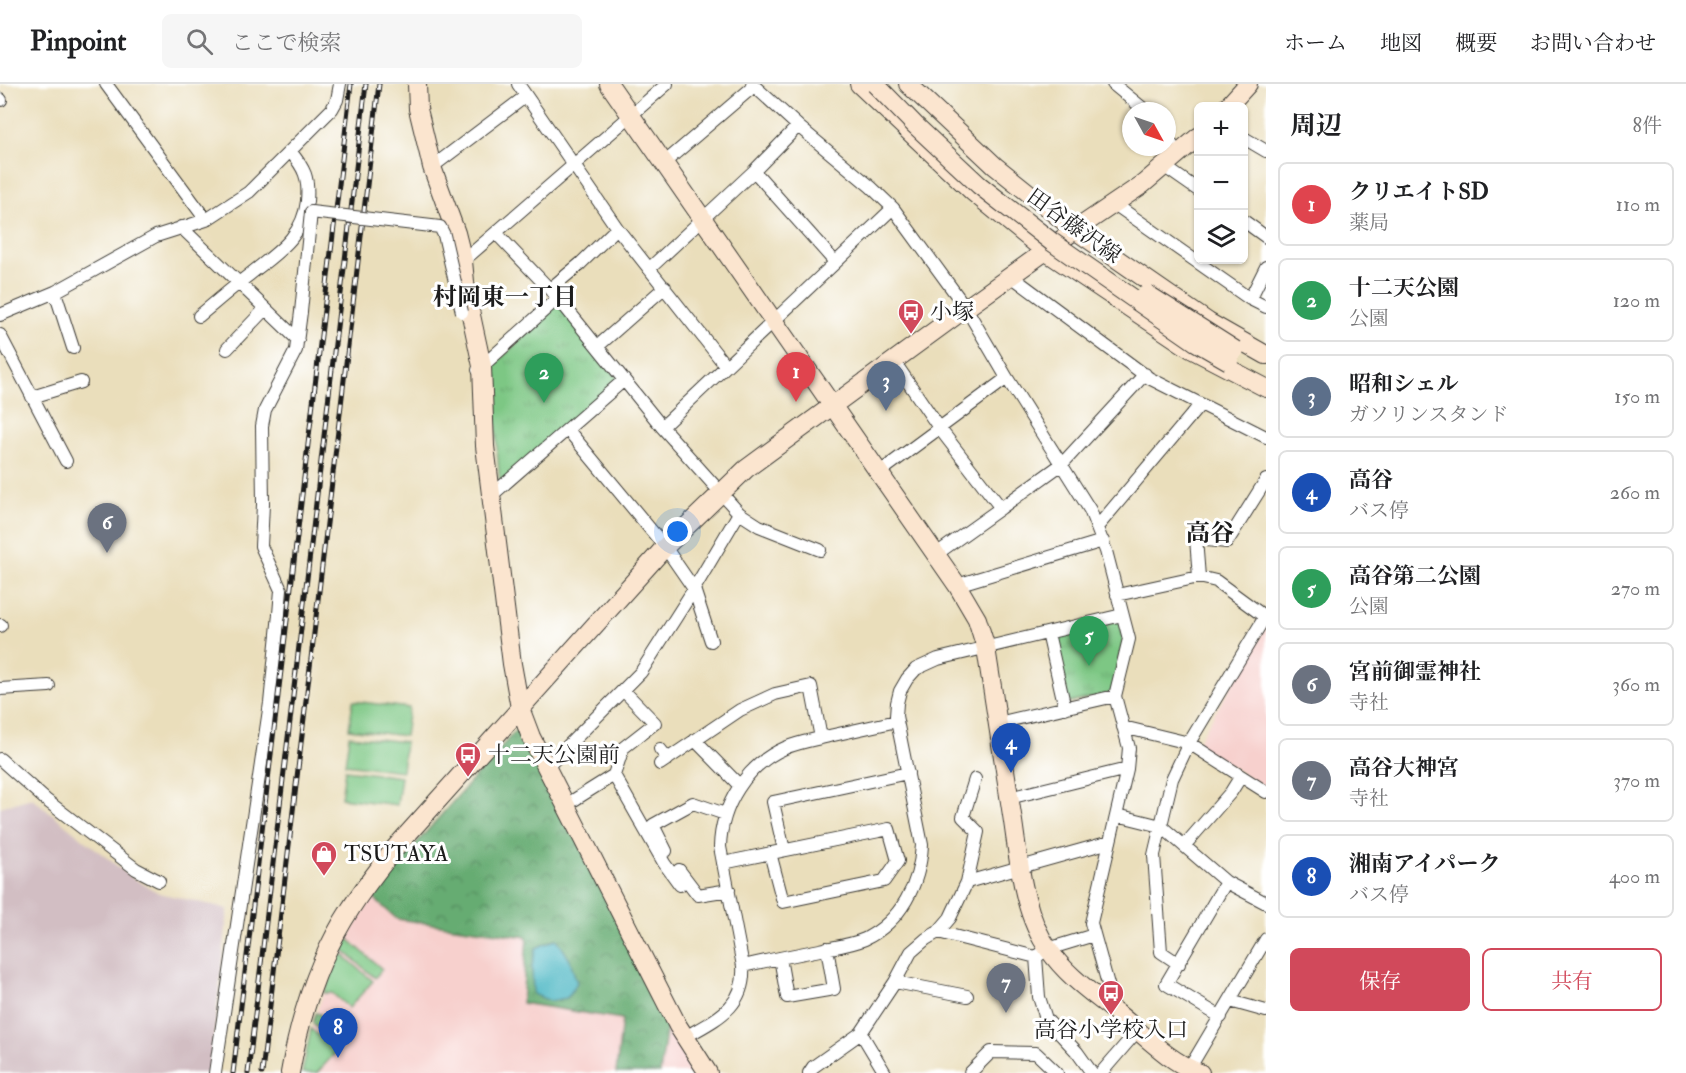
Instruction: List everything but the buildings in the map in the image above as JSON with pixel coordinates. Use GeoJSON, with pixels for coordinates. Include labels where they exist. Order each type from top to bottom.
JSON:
{"type":"FeatureCollection","features":[{"type":"Feature","properties":{"kind":"street"},"geometry":{"type":"LineString","coordinates":[[105,84],[206,220]]}},
{"type":"Feature","properties":{"kind":"street"},"geometry":{"type":"LineString","coordinates":[[0,315],[55,292],[156,236],[206,220],[249,192],[332,109],[340,91],[340,84]]}},
{"type":"Feature","properties":{"kind":"street"},"geometry":{"type":"LineString","coordinates":[[417,84],[418,109],[432,167],[456,233],[463,261],[466,292],[480,368],[485,413],[485,446],[512,664],[524,722],[685,1037],[708,1073]]}},
{"type":"Feature","properties":{"kind":"street"},"geometry":{"type":"LineString","coordinates":[[518,84],[617,228],[725,365]]}},
{"type":"Feature","properties":{"kind":"street"},"geometry":{"type":"LineString","coordinates":[[609,84],[880,472],[957,585],[977,619],[986,648],[1021,868],[1042,953],[1039,998],[1046,1019],[1093,1073],[1138,1030]]}},
{"type":"Feature","properties":{"kind":"street"},"geometry":{"type":"LineString","coordinates":[[463,261],[667,84]]}},
{"type":"Feature","properties":{"kind":"street"},"geometry":{"type":"LineString","coordinates":[[859,84],[973,192],[1045,251],[1191,349],[1266,388]]}},
{"type":"Feature","properties":{"kind":"street","name":"田谷藤沢線"},"geometry":{"type":"LineString","coordinates":[[875,84],[979,185],[1052,242],[1196,342],[1266,365]]}},
{"type":"Feature","properties":{"kind":"street","name":"田谷藤沢線"},"geometry":{"type":"LineString","coordinates":[[891,84],[987,177],[1058,232],[1193,324],[1266,379]]}},
{"type":"Feature","properties":{"kind":"street"},"geometry":{"type":"LineString","coordinates":[[908,84],[995,166],[1075,230],[1208,322],[1266,355]]}},
{"type":"Feature","properties":{"kind":"street"},"geometry":{"type":"LineString","coordinates":[[1113,84],[1135,102]]}},
{"type":"Feature","properties":{"kind":"street"},"geometry":{"type":"LineString","coordinates":[[1232,102],[1248,84]]}},
{"type":"Feature","properties":{"kind":"street"},"geometry":{"type":"LineString","coordinates":[[664,163],[753,85],[893,208],[966,308],[1098,526],[1129,639],[1115,696],[1129,748],[1127,769],[1091,923],[1109,988],[1111,1008]]}},
{"type":"Feature","properties":{"kind":"street"},"geometry":{"type":"LineString","coordinates":[[432,167],[526,96]]}},
{"type":"Feature","properties":{"kind":"street"},"geometry":{"type":"LineString","coordinates":[[649,269],[754,171],[798,126]]}},
{"type":"Feature","properties":{"kind":"street"},"geometry":{"type":"LineString","coordinates":[[290,1073],[297,1036],[315,983],[351,907],[395,848],[665,547],[746,469],[893,360],[1164,167],[1194,141]]}},
{"type":"Feature","properties":{"kind":"street"},"geometry":{"type":"LineString","coordinates":[[1248,141],[1266,152]]}},
{"type":"Feature","properties":{"kind":"street"},"geometry":{"type":"LineString","coordinates":[[199,316],[282,249],[301,226],[305,213],[308,178],[290,151]]}},
{"type":"Feature","properties":{"kind":"street"},"geometry":{"type":"LineString","coordinates":[[1176,151],[1179,155]]}},
{"type":"Feature","properties":{"kind":"street"},"geometry":{"type":"LineString","coordinates":[[1164,167],[1194,187]]}},
{"type":"Feature","properties":{"kind":"street"},"geometry":{"type":"LineString","coordinates":[[754,171],[835,262]]}},
{"type":"Feature","properties":{"kind":"street"},"geometry":{"type":"LineString","coordinates":[[1113,203],[1250,299],[1266,307]]}},
{"type":"Feature","properties":{"kind":"street"},"geometry":{"type":"LineString","coordinates":[[662,426],[893,208]]}},
{"type":"Feature","properties":{"kind":"street"},"geometry":{"type":"LineString","coordinates":[[215,1073],[237,900],[270,703],[281,590],[261,546],[262,426],[265,410],[290,364],[298,340],[311,212],[440,227],[444,235],[462,312],[480,368]]}},
{"type":"Feature","properties":{"kind":"street"},"geometry":{"type":"LineString","coordinates":[[1248,224],[1266,237]]}},
{"type":"Feature","properties":{"kind":"street"},"geometry":{"type":"LineString","coordinates":[[181,227],[298,340]]}},
{"type":"Feature","properties":{"kind":"street"},"geometry":{"type":"LineString","coordinates":[[480,368],[617,228]]}},
{"type":"Feature","properties":{"kind":"street"},"geometry":{"type":"LineString","coordinates":[[496,233],[554,293],[662,426],[739,513],[759,526],[820,549]]}},
{"type":"Feature","properties":{"kind":"street"},"geometry":{"type":"LineString","coordinates":[[1250,299],[1266,267]]}},
{"type":"Feature","properties":{"kind":"street"},"geometry":{"type":"LineString","coordinates":[[1011,276],[1145,374],[1200,405],[1266,437]]}},
{"type":"Feature","properties":{"kind":"street"},"geometry":{"type":"LineString","coordinates":[[598,346],[665,287]]}},
{"type":"Feature","properties":{"kind":"street"},"geometry":{"type":"LineString","coordinates":[[55,292],[73,348]]}},
{"type":"Feature","properties":{"kind":"street"},"geometry":{"type":"LineString","coordinates":[[227,349],[265,309]]}},
{"type":"Feature","properties":{"kind":"street"},"geometry":{"type":"LineString","coordinates":[[0,336],[66,461]]}},
{"type":"Feature","properties":{"kind":"street"},"geometry":{"type":"LineString","coordinates":[[893,360],[940,429],[1001,508]]}},
{"type":"Feature","properties":{"kind":"street"},"geometry":{"type":"LineString","coordinates":[[935,555],[1062,464],[1145,374]]}},
{"type":"Feature","properties":{"kind":"street"},"geometry":{"type":"LineString","coordinates":[[880,472],[1007,378]]}},
{"type":"Feature","properties":{"kind":"street"},"geometry":{"type":"LineString","coordinates":[[492,495],[624,380]]}},
{"type":"Feature","properties":{"kind":"street"},"geometry":{"type":"LineString","coordinates":[[32,396],[81,382]]}},
{"type":"Feature","properties":{"kind":"street"},"geometry":{"type":"LineString","coordinates":[[1098,526],[1200,405]]}},
{"type":"Feature","properties":{"kind":"street"},"geometry":{"type":"LineString","coordinates":[[567,430],[665,547],[694,589],[711,641]]}},
{"type":"Feature","properties":{"kind":"street"},"geometry":{"type":"LineString","coordinates":[[1199,578],[1196,539],[1227,542],[1266,480]]}},
{"type":"Feature","properties":{"kind":"street"},"geometry":{"type":"LineString","coordinates":[[547,768],[641,672],[739,513]]}},
{"type":"Feature","properties":{"kind":"street"},"geometry":{"type":"LineString","coordinates":[[957,585],[1103,541]]}},
{"type":"Feature","properties":{"kind":"street"},"geometry":{"type":"LineString","coordinates":[[1118,595],[1199,578],[1216,580],[1266,616],[1189,743],[1172,779],[1154,855],[1154,864],[1161,952],[1179,964]]}},
{"type":"Feature","properties":{"kind":"street"},"geometry":{"type":"LineString","coordinates":[[743,966],[865,939],[900,911],[915,887],[921,865],[922,845],[897,721],[897,703],[900,691],[916,669],[938,659],[1122,615]]}},
{"type":"Feature","properties":{"kind":"street"},"geometry":{"type":"LineString","coordinates":[[1048,633],[1065,708]]}},
{"type":"Feature","properties":{"kind":"street"},"geometry":{"type":"LineString","coordinates":[[0,689],[49,686]]}},
{"type":"Feature","properties":{"kind":"street"},"geometry":{"type":"LineString","coordinates":[[663,757],[695,740],[740,710],[775,694],[811,686],[821,738]]}},
{"type":"Feature","properties":{"kind":"street"},"geometry":{"type":"LineString","coordinates":[[566,805],[614,775],[623,748],[655,723],[622,690]]}},
{"type":"Feature","properties":{"kind":"street"},"geometry":{"type":"LineString","coordinates":[[998,723],[1115,696]]}},
{"type":"Feature","properties":{"kind":"street"},"geometry":{"type":"LineString","coordinates":[[685,1037],[715,1019],[732,1005],[741,991],[744,980],[720,847],[720,834],[725,814],[740,786],[765,760],[783,749],[897,721]]}},
{"type":"Feature","properties":{"kind":"street"},"geometry":{"type":"LineString","coordinates":[[1123,727],[1189,743],[1266,792]]}},
{"type":"Feature","properties":{"kind":"street"},"geometry":{"type":"LineString","coordinates":[[695,740],[740,786]]}},
{"type":"Feature","properties":{"kind":"street"},"geometry":{"type":"LineString","coordinates":[[0,759],[46,800],[136,869],[159,881]]}},
{"type":"Feature","properties":{"kind":"street"},"geometry":{"type":"LineString","coordinates":[[1010,798],[1127,769]]}},
{"type":"Feature","properties":{"kind":"street"},"geometry":{"type":"LineString","coordinates":[[784,850],[773,802],[908,773]]}},
{"type":"Feature","properties":{"kind":"street"},"geometry":{"type":"LineString","coordinates":[[614,775],[664,863],[680,885]]}},
{"type":"Feature","properties":{"kind":"street"},"geometry":{"type":"LineString","coordinates":[[1184,846],[1231,792],[1241,776]]}},
{"type":"Feature","properties":{"kind":"street"},"geometry":{"type":"LineString","coordinates":[[808,1073],[861,1033],[895,982],[911,952],[938,932],[950,918],[967,882],[978,832],[963,817],[975,779]]}},
{"type":"Feature","properties":{"kind":"street"},"geometry":{"type":"LineString","coordinates":[[725,814],[693,803],[653,825],[667,853],[698,895],[729,890]]}},
{"type":"Feature","properties":{"kind":"street"},"geometry":{"type":"LineString","coordinates":[[1117,815],[1161,826],[1226,882],[1266,903]]}},
{"type":"Feature","properties":{"kind":"street"},"geometry":{"type":"LineString","coordinates":[[723,863],[784,850],[889,829],[898,861],[884,881],[783,902],[770,853]]}},
{"type":"Feature","properties":{"kind":"street"},"geometry":{"type":"LineString","coordinates":[[967,882],[1110,842]]}},
{"type":"Feature","properties":{"kind":"street"},"geometry":{"type":"LineString","coordinates":[[1221,1017],[1166,984],[1226,882]]}},
{"type":"Feature","properties":{"kind":"street"},"geometry":{"type":"LineString","coordinates":[[938,932],[1042,953],[1138,1030],[1195,1071],[1221,1017],[1266,939]]}},
{"type":"Feature","properties":{"kind":"street"},"geometry":{"type":"LineString","coordinates":[[1042,953],[1094,935]]}},
{"type":"Feature","properties":{"kind":"street"},"geometry":{"type":"LineString","coordinates":[[780,958],[787,997],[834,989],[827,948]]}},
{"type":"Feature","properties":{"kind":"street"},"geometry":{"type":"LineString","coordinates":[[895,982],[967,996]]}},
{"type":"Feature","properties":{"kind":"street"},"geometry":{"type":"LineString","coordinates":[[1230,1001],[1266,1011]]}},
{"type":"Feature","properties":{"kind":"street"},"geometry":{"type":"LineString","coordinates":[[861,1033],[885,1073]]}},
{"type":"Feature","properties":{"kind":"street"},"geometry":{"type":"LineString","coordinates":[[970,1073],[991,1052],[1036,1053],[1057,1073]]}},
{"type":"Feature","properties":{"kind":"shaded area"},"geometry":{"type":"Polygon","coordinates":[[[1266,627],[1266,788],[1196,745],[1266,627]]]}},
{"type":"Feature","properties":{"kind":"shaded area"},"geometry":{"type":"Polygon","coordinates":[[[517,729],[700,1073],[302,1073],[316,1013],[332,971],[358,920],[390,873],[517,729]]]}},
{"type":"Feature","properties":{"kind":"shaded area"},"geometry":{"type":"Polygon","coordinates":[[[32,798],[131,877],[159,893],[228,909],[210,1073],[0,1073],[0,807],[32,798]]]}},
{"type":"Feature","properties":{"kind":"green space"},"geometry":{"type":"Polygon","coordinates":[[[558,303],[619,379],[500,485],[494,365],[558,303]]]}},
{"type":"Feature","properties":{"kind":"green space"},"geometry":{"type":"Polygon","coordinates":[[[1120,619],[1124,639],[1112,693],[1069,703],[1053,635],[1120,619]]]}},
{"type":"Feature","properties":{"kind":"green space"},"geometry":{"type":"Polygon","coordinates":[[[353,701],[409,708],[405,736],[349,729],[353,701]]]}},
{"type":"Feature","properties":{"kind":"green space"},"geometry":{"type":"Polygon","coordinates":[[[517,729],[522,730],[668,1020],[660,1073],[616,1073],[622,1019],[522,1003],[527,937],[397,919],[372,897],[390,873],[517,729]],[[556,939],[536,948],[559,1001],[556,939]]]}},
{"type":"Feature","properties":{"kind":"green space"},"geometry":{"type":"Polygon","coordinates":[[[349,736],[405,742],[402,771],[345,764],[349,736]]]}},
{"type":"Feature","properties":{"kind":"green space"},"geometry":{"type":"Polygon","coordinates":[[[345,770],[401,777],[397,805],[341,798],[345,770]]]}},
{"type":"Feature","properties":{"kind":"green space"},"geometry":{"type":"Polygon","coordinates":[[[348,939],[382,969],[375,978],[342,949],[348,939]]]}},
{"type":"Feature","properties":{"kind":"green space"},"geometry":{"type":"Polygon","coordinates":[[[341,953],[373,981],[349,1008],[332,993],[324,993],[341,953]]]}},
{"type":"Feature","properties":{"kind":"green space"},"geometry":{"type":"Polygon","coordinates":[[[316,1013],[320,1014],[334,1036],[331,1040],[313,1023],[316,1013]]]}},
{"type":"Feature","properties":{"kind":"green space"},"geometry":{"type":"Polygon","coordinates":[[[311,1029],[337,1051],[317,1073],[302,1073],[311,1029]]]}},
{"type":"Feature","properties":{"kind":"water"},"geometry":{"type":"Polygon","coordinates":[[[557,939],[570,960],[577,983],[567,998],[550,1001],[533,994],[532,966],[536,948],[557,939]]]}},
{"type":"Feature","properties":{"kind":"railway"},"geometry":{"type":"LineString","coordinates":[[233,1073],[351,84]]}},
{"type":"Feature","properties":{"kind":"railway"},"geometry":{"type":"LineString","coordinates":[[248,1073],[366,84]]}},
{"type":"Feature","properties":{"kind":"railway"},"geometry":{"type":"LineString","coordinates":[[262,1073],[379,84]]}},
{"type":"Feature","properties":{"kind":"place","name":"小塚"},"geometry":{"type":"Point","coordinates":[911,335]}},
{"type":"Feature","properties":{"kind":"place","name":"クリエイトSD"},"geometry":{"type":"Point","coordinates":[796,402]}},
{"type":"Feature","properties":{"kind":"place","name":"十二天公園"},"geometry":{"type":"Point","coordinates":[544,403]}},
{"type":"Feature","properties":{"kind":"place","name":"昭和シェル"},"geometry":{"type":"Point","coordinates":[886,411]}},
{"type":"Feature","properties":{"kind":"place","name":"宮前御霊神社"},"geometry":{"type":"Point","coordinates":[107,553]}},
{"type":"Feature","properties":{"kind":"place","name":"高谷第二公園"},"geometry":{"type":"Point","coordinates":[1089,666]}},
{"type":"Feature","properties":{"kind":"place","name":"高谷"},"geometry":{"type":"Point","coordinates":[1011,773]}},
{"type":"Feature","properties":{"kind":"place","name":"十二天公園前"},"geometry":{"type":"Point","coordinates":[468,778]}},
{"type":"Feature","properties":{"kind":"place","name":"TSUTAYA"},"geometry":{"type":"Point","coordinates":[324,877]}},
{"type":"Feature","properties":{"kind":"place","name":"高谷大神宮"},"geometry":{"type":"Point","coordinates":[1006,1013]}},
{"type":"Feature","properties":{"kind":"place","name":"高谷小学校入口"},"geometry":{"type":"Point","coordinates":[1111,1016]}},
{"type":"Feature","properties":{"kind":"place","name":"湘南アイパーク"},"geometry":{"type":"Point","coordinates":[338,1058]}},
{"type":"Feature","properties":{"kind":"district","name":"村岡東一丁目"},"geometry":{"type":"Point","coordinates":[505,297]}},
{"type":"Feature","properties":{"kind":"district","name":"高谷"},"geometry":{"type":"Point","coordinates":[1210,533]}}]}
